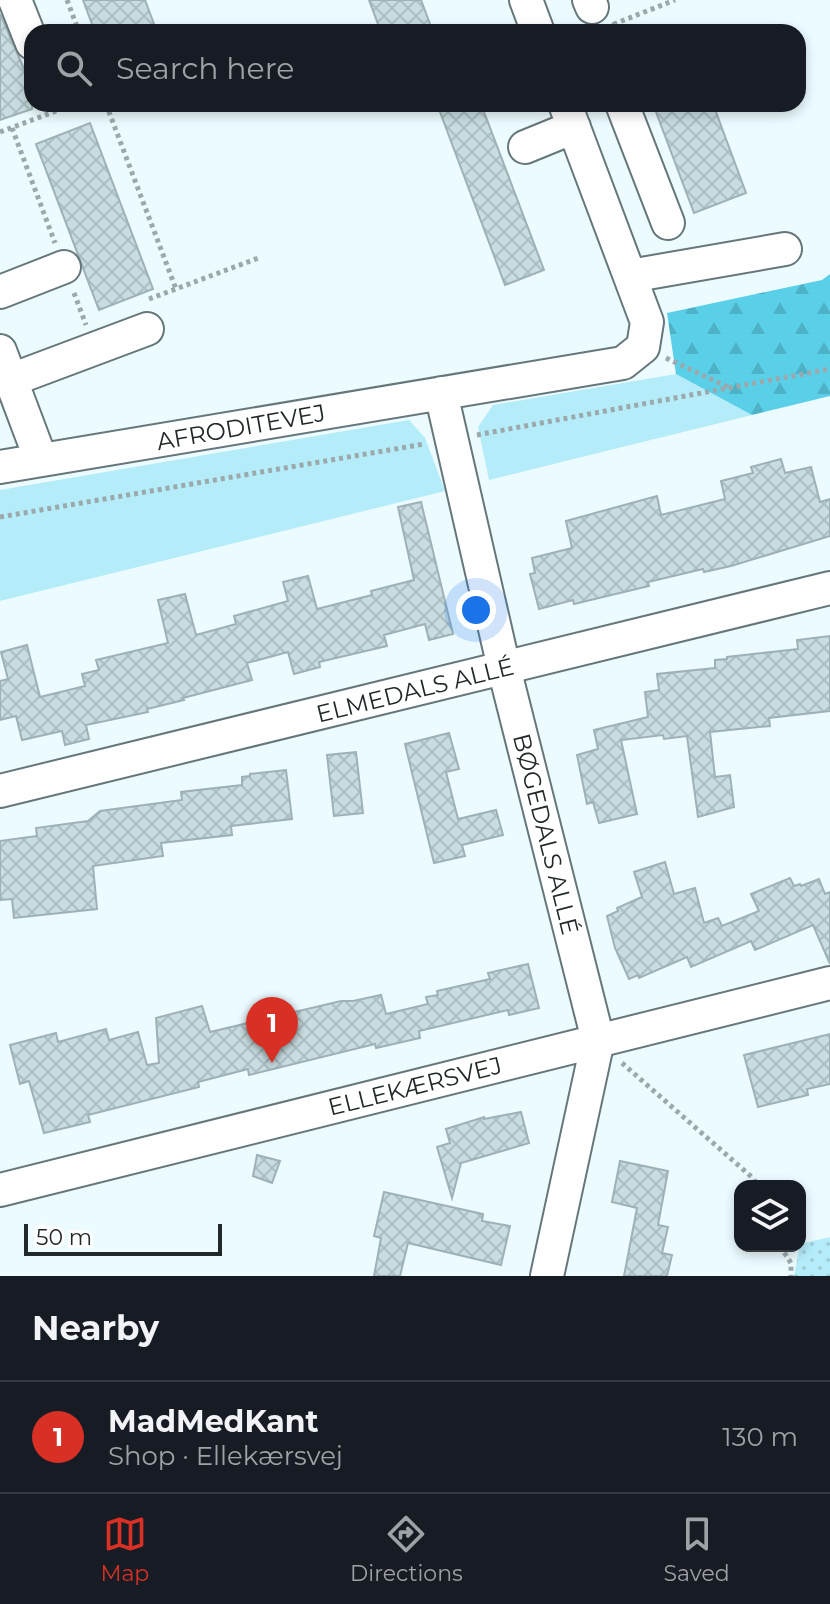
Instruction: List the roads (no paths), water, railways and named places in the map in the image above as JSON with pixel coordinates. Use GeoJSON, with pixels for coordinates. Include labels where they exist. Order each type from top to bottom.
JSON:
{"type":"FeatureCollection","features":[{"type":"Feature","properties":{"kind":"street"},"geometry":{"type":"LineString","coordinates":[[15,0],[24,24]]}},
{"type":"Feature","properties":{"kind":"street"},"geometry":{"type":"LineString","coordinates":[[526,0],[535,24]]}},
{"type":"Feature","properties":{"kind":"street"},"geometry":{"type":"LineString","coordinates":[[525,147],[574,128],[628,118],[668,223]]}},
{"type":"Feature","properties":{"kind":"street"},"geometry":{"type":"LineString","coordinates":[[574,128],[630,276],[785,249]]}},
{"type":"Feature","properties":{"kind":"street"},"geometry":{"type":"LineString","coordinates":[[0,292],[64,267]]}},
{"type":"Feature","properties":{"kind":"street","name":"AFRODITEVEJ"},"geometry":{"type":"LineString","coordinates":[[0,467],[623,363],[643,347],[647,322],[630,276]]}},
{"type":"Feature","properties":{"kind":"street"},"geometry":{"type":"LineString","coordinates":[[41,460],[5,365],[147,329]]}},
{"type":"Feature","properties":{"kind":"street","name":"BØGEDALS ALLÉ"},"geometry":{"type":"LineString","coordinates":[[441,393],[504,668],[598,1040],[547,1276]]}},
{"type":"Feature","properties":{"kind":"street","name":"ELMEDALS ALLÉ"},"geometry":{"type":"LineString","coordinates":[[0,791],[830,588]]}},
{"type":"Feature","properties":{"kind":"street","name":"ELLEKÆRSVEJ"},"geometry":{"type":"LineString","coordinates":[[0,1190],[830,983]]}},
{"type":"Feature","properties":{"kind":"place","name":"MadMedKant"},"geometry":{"type":"Point","coordinates":[272,1063]}}]}
